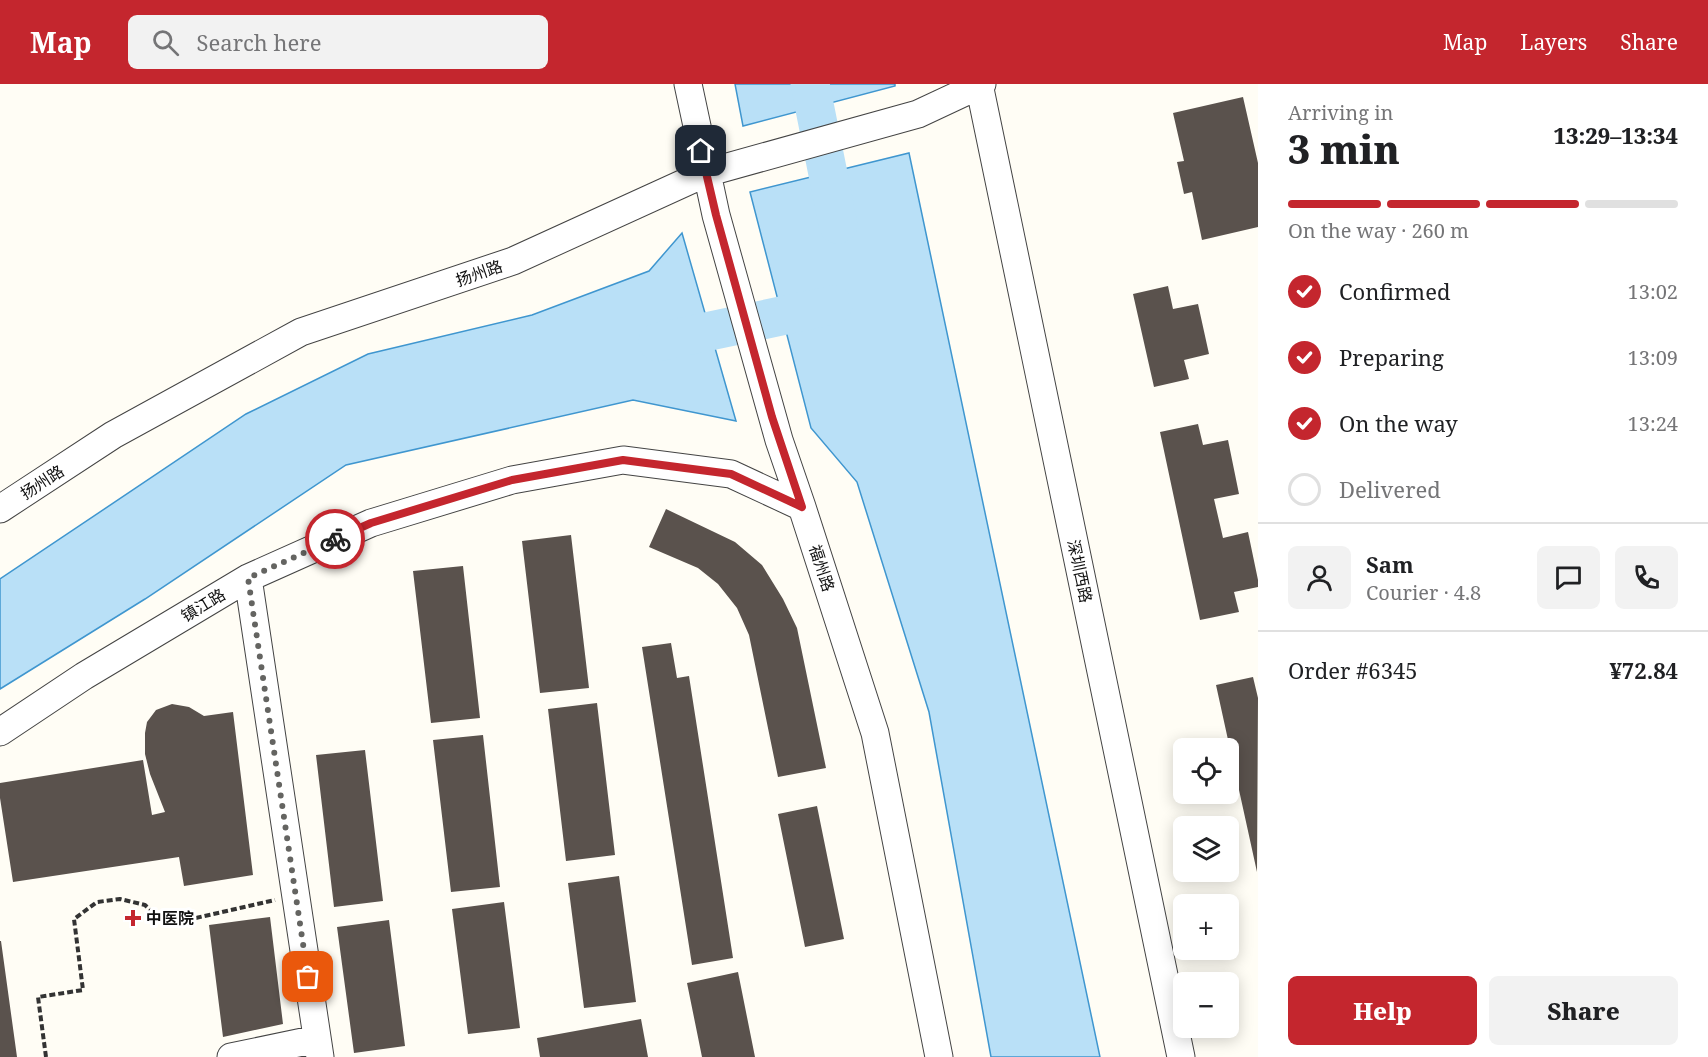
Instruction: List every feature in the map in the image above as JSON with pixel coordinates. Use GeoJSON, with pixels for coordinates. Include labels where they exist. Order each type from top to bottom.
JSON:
{"type":"FeatureCollection","features":[{"type":"Feature","properties":{"kind":"street","name":"福州路"},"geometry":{"type":"LineString","coordinates":[[688,84],[716,215],[779,440],[874,733],[939,1057]]}},
{"type":"Feature","properties":{"kind":"street","name":"扬州路"},"geometry":{"type":"LineString","coordinates":[[0,509],[113,435],[301,332],[513,261],[706,173],[918,114],[980,84]]}},
{"type":"Feature","properties":{"kind":"street","name":"深圳西路"},"geometry":{"type":"LineString","coordinates":[[980,84],[1181,1057]]}},
{"type":"Feature","properties":{"kind":"street","name":"镇江路"},"geometry":{"type":"LineString","coordinates":[[0,732],[84,676],[248,578],[371,523],[512,480],[623,460],[731,474],[802,507]]}},
{"type":"Feature","properties":{"kind":"street"},"geometry":{"type":"LineString","coordinates":[[231,1057],[318,1048],[248,578]]}},
{"type":"Feature","properties":{"kind":"path"},"geometry":{"type":"LineString","coordinates":[[46,1057],[38,997],[83,990],[74,919],[98,903],[120,899],[145,905],[165,925],[295,895]]}},
{"type":"Feature","properties":{"kind":"water"},"geometry":{"type":"Polygon","coordinates":[[[735,84],[895,84],[895,86],[743,126],[735,84]]]}},
{"type":"Feature","properties":{"kind":"water"},"geometry":{"type":"Polygon","coordinates":[[[909,153],[1100,1057],[991,1057],[929,712],[857,482],[811,428],[750,192],[909,153]]]}},
{"type":"Feature","properties":{"kind":"water"},"geometry":{"type":"Polygon","coordinates":[[[682,233],[736,421],[633,400],[346,465],[145,599],[0,689],[0,579],[246,414],[368,354],[532,315],[649,271],[682,233]]]}},
{"type":"Feature","properties":{"kind":"building"},"geometry":{"type":"Polygon","coordinates":[[[1243,97],[1258,163],[1258,227],[1202,240],[1192,192],[1184,194],[1177,162],[1184,161],[1173,113],[1243,97]]]}},
{"type":"Feature","properties":{"kind":"building"},"geometry":{"type":"Polygon","coordinates":[[[1168,286],[1173,309],[1198,304],[1209,354],[1184,360],[1189,379],[1154,387],[1133,294],[1168,286]]]}},
{"type":"Feature","properties":{"kind":"building"},"geometry":{"type":"Polygon","coordinates":[[[1198,424],[1203,445],[1228,440],[1239,494],[1214,499],[1223,538],[1248,532],[1258,580],[1258,587],[1234,592],[1239,612],[1200,620],[1160,432],[1198,424]]]}},
{"type":"Feature","properties":{"kind":"building"},"geometry":{"type":"Polygon","coordinates":[[[666,509],[735,542],[762,565],[783,599],[797,628],[826,768],[778,777],[749,635],[737,608],[718,584],[698,568],[649,547],[666,509]]]}},
{"type":"Feature","properties":{"kind":"building"},"geometry":{"type":"Polygon","coordinates":[[[571,535],[589,688],[540,693],[522,541],[571,535]]]}},
{"type":"Feature","properties":{"kind":"building"},"geometry":{"type":"Polygon","coordinates":[[[463,566],[480,718],[431,723],[413,571],[463,566]]]}},
{"type":"Feature","properties":{"kind":"building"},"geometry":{"type":"Polygon","coordinates":[[[671,643],[677,678],[689,676],[733,958],[692,965],[642,647],[671,643]]]}},
{"type":"Feature","properties":{"kind":"building"},"geometry":{"type":"Polygon","coordinates":[[[1253,677],[1258,698],[1257,872],[1239,790],[1239,738],[1228,738],[1216,685],[1253,677]]]}},
{"type":"Feature","properties":{"kind":"building"},"geometry":{"type":"Polygon","coordinates":[[[597,703],[615,855],[566,861],[548,709],[597,703]]]}},
{"type":"Feature","properties":{"kind":"building"},"geometry":{"type":"Polygon","coordinates":[[[172,704],[189,707],[204,716],[233,712],[253,875],[184,886],[179,857],[13,882],[0,798],[0,783],[143,760],[152,815],[165,812],[150,774],[145,754],[145,733],[147,722],[156,710],[172,704]]]}},
{"type":"Feature","properties":{"kind":"building"},"geometry":{"type":"Polygon","coordinates":[[[483,735],[500,887],[451,892],[433,740],[483,735]]]}},
{"type":"Feature","properties":{"kind":"building"},"geometry":{"type":"Polygon","coordinates":[[[365,750],[383,901],[334,907],[316,755],[365,750]]]}},
{"type":"Feature","properties":{"kind":"building"},"geometry":{"type":"Polygon","coordinates":[[[817,806],[844,939],[805,947],[778,814],[817,806]]]}},
{"type":"Feature","properties":{"kind":"building"},"geometry":{"type":"Polygon","coordinates":[[[619,876],[636,1002],[584,1008],[568,883],[619,876]]]}},
{"type":"Feature","properties":{"kind":"building"},"geometry":{"type":"Polygon","coordinates":[[[504,902],[520,1028],[468,1034],[452,909],[504,902]]]}},
{"type":"Feature","properties":{"kind":"building"},"geometry":{"type":"Polygon","coordinates":[[[270,917],[283,1024],[223,1037],[209,925],[270,917]]]}},
{"type":"Feature","properties":{"kind":"building"},"geometry":{"type":"Polygon","coordinates":[[[389,920],[405,1046],[354,1053],[337,927],[389,920]]]}},
{"type":"Feature","properties":{"kind":"building"},"geometry":{"type":"Polygon","coordinates":[[[1,941],[17,1057],[0,1057],[1,941]]]}},
{"type":"Feature","properties":{"kind":"building"},"geometry":{"type":"Polygon","coordinates":[[[738,972],[755,1057],[702,1057],[687,983],[738,972]]]}},
{"type":"Feature","properties":{"kind":"building"},"geometry":{"type":"Polygon","coordinates":[[[641,1019],[648,1057],[540,1057],[537,1038],[641,1019]]]}},
{"type":"Feature","properties":{"kind":"waterway"},"geometry":{"type":"LineString","coordinates":[[810,84],[838,224]]}},
{"type":"Feature","properties":{"kind":"waterway"},"geometry":{"type":"LineString","coordinates":[[658,342],[833,305]]}},
{"type":"Feature","properties":{"kind":"way so far"},"geometry":{"type":"LineString","coordinates":[[308,977],[248,578],[335,539]]}},
{"type":"Feature","properties":{"kind":"place","name":"中医院"},"geometry":{"type":"Point","coordinates":[133,918]}},
{"type":"Feature","properties":{"kind":"route"},"geometry":{"type":"LineString","coordinates":[[335,539],[371,523],[512,480],[623,460],[731,474],[802,507],[772,417],[716,215],[701,151]]}}]}
